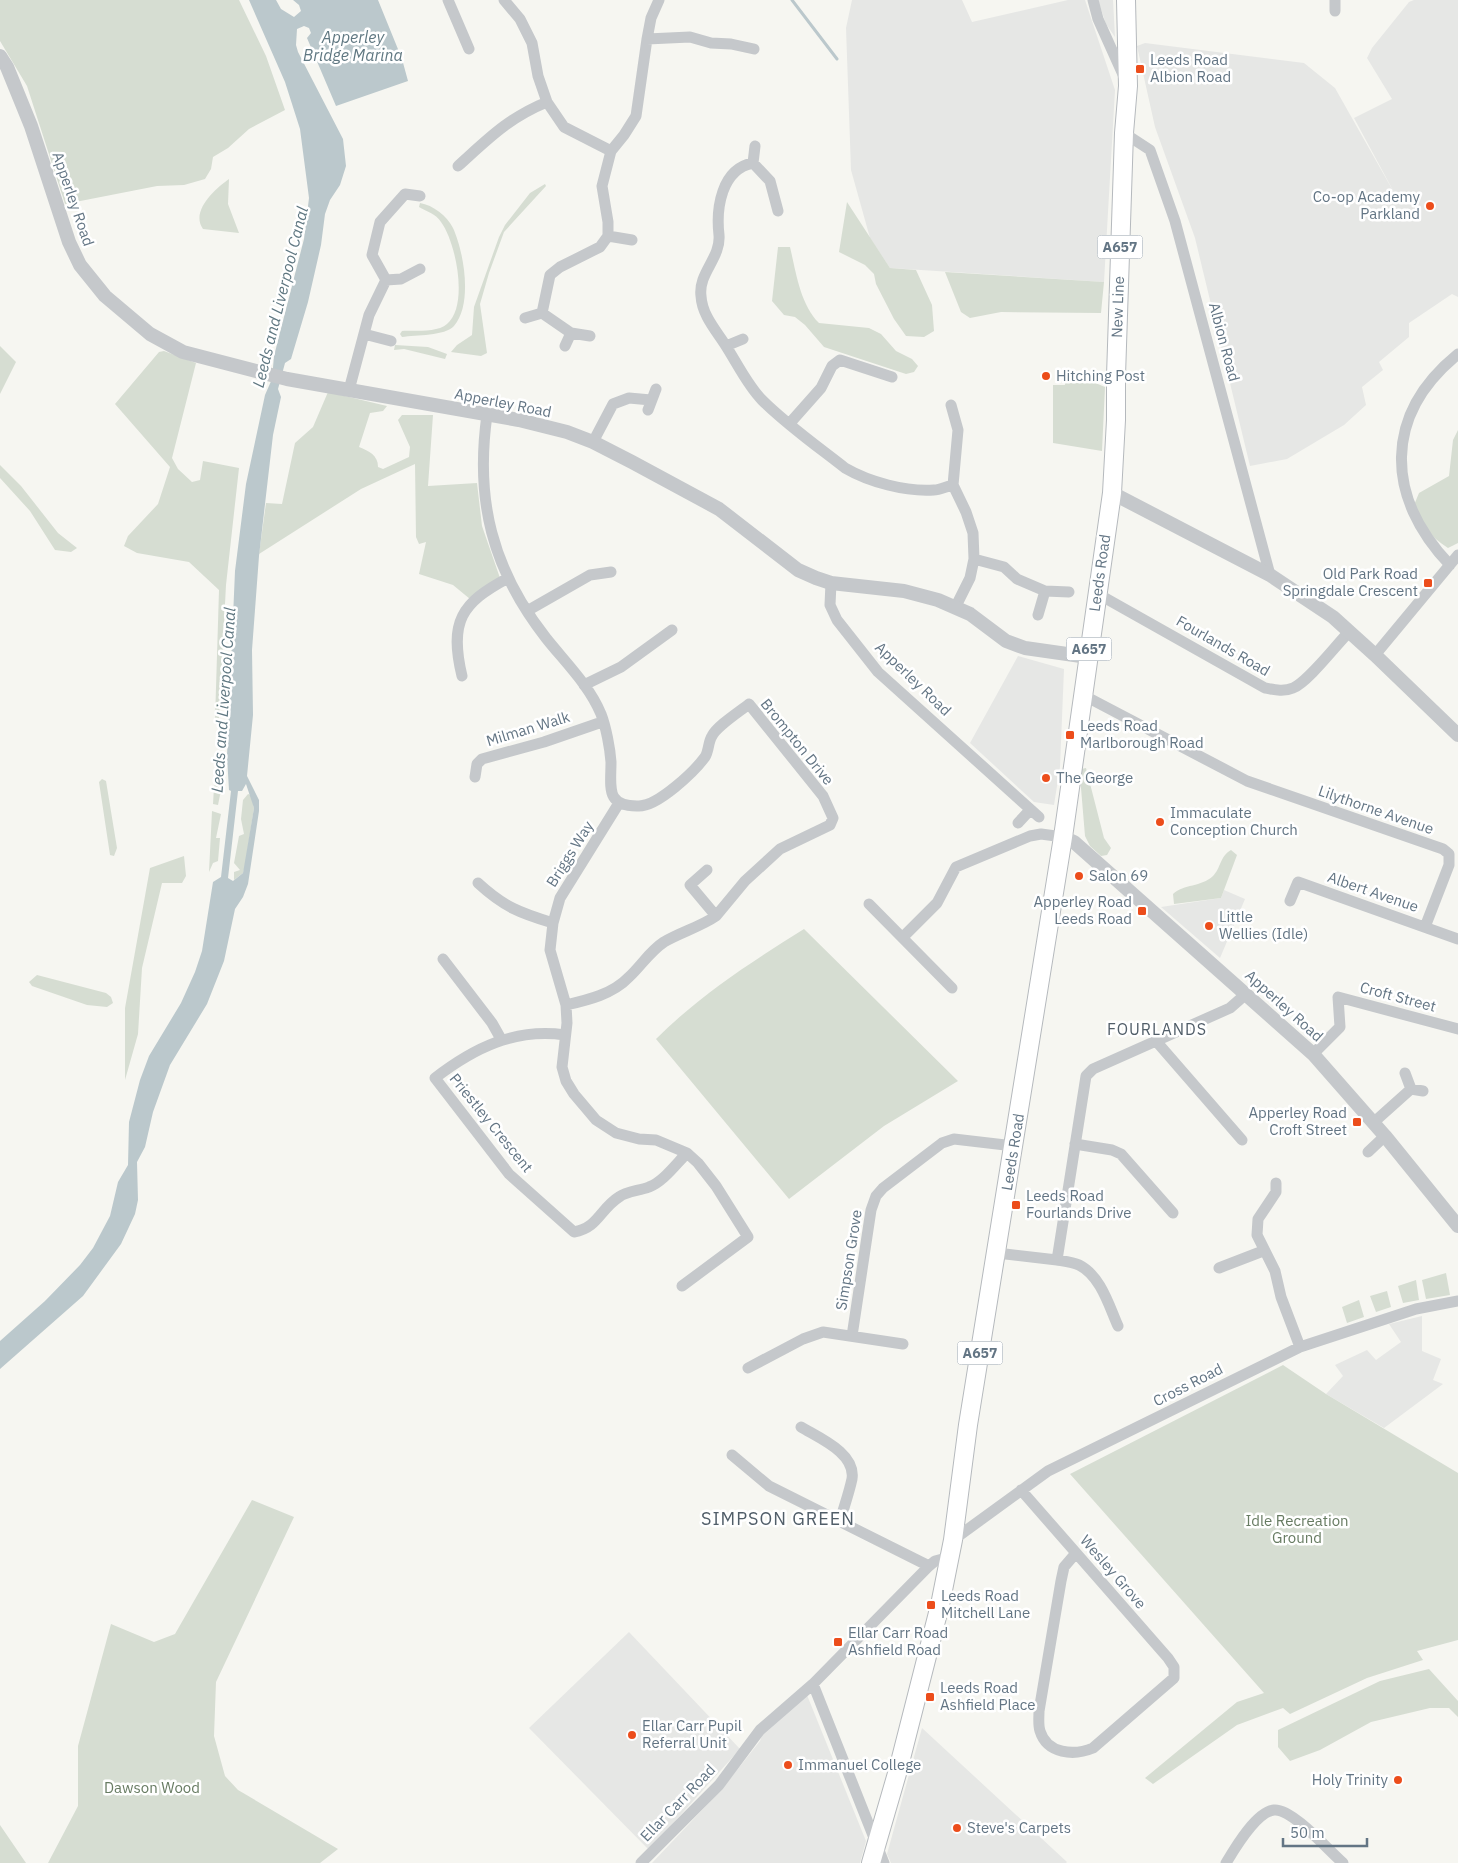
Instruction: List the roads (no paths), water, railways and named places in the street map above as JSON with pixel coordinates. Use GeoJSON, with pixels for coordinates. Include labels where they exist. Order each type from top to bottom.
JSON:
{"type":"FeatureCollection","features":[{"type":"Feature","properties":{"kind":"main road","name":"New Line"},"geometry":{"type":"LineString","coordinates":[[1112,493],[1116,420],[1124,133],[1128,86],[1126,0]]}},
{"type":"Feature","properties":{"kind":"main road","name":"Leeds Road"},"geometry":{"type":"LineString","coordinates":[[871,1863],[940,1605],[952,1548],[968,1425],[1062,837],[1112,493]]}},
{"type":"Feature","properties":{"kind":"street"},"geometry":{"type":"LineString","coordinates":[[448,0],[469,49]]}},
{"type":"Feature","properties":{"kind":"street"},"geometry":{"type":"LineString","coordinates":[[542,313],[550,275],[560,267],[600,247],[608,236],[608,222],[602,186],[610,151],[624,135],[636,116],[651,18],[659,0]]}},
{"type":"Feature","properties":{"kind":"street"},"geometry":{"type":"LineString","coordinates":[[1092,0],[1098,19],[1128,86]]}},
{"type":"Feature","properties":{"kind":"street"},"geometry":{"type":"LineString","coordinates":[[510,2],[532,43],[538,76],[547,102],[564,127],[610,151]]}},
{"type":"Feature","properties":{"kind":"street"},"geometry":{"type":"LineString","coordinates":[[647,39],[690,37],[711,43],[731,44],[754,49]]}},
{"type":"Feature","properties":{"kind":"street","name":"Apperley Road"},"geometry":{"type":"LineString","coordinates":[[0,56],[7,67],[27,117],[69,242],[80,265],[96,287],[130,319],[168,345],[198,357],[287,380],[548,427],[593,442],[719,509],[798,570],[831,583],[830,605],[837,620],[878,672],[1034,814],[1018,823]]}},
{"type":"Feature","properties":{"kind":"street"},"geometry":{"type":"LineString","coordinates":[[458,166],[499,129],[522,113],[547,102]]}},
{"type":"Feature","properties":{"kind":"street","name":"Albion Road"},"geometry":{"type":"LineString","coordinates":[[1124,133],[1150,150],[1175,221],[1270,575]]}},
{"type":"Feature","properties":{"kind":"street"},"geometry":{"type":"LineString","coordinates":[[753,163],[755,146]]}},
{"type":"Feature","properties":{"kind":"street"},"geometry":{"type":"LineString","coordinates":[[753,163],[770,181],[778,211]]}},
{"type":"Feature","properties":{"kind":"street"},"geometry":{"type":"LineString","coordinates":[[753,163],[745,164],[738,170],[723,190],[717,206],[718,252],[701,284],[700,295],[704,313],[761,399],[845,468],[857,475],[909,488],[936,490],[953,484]]}},
{"type":"Feature","properties":{"kind":"street"},"geometry":{"type":"LineString","coordinates":[[386,280],[372,255],[380,222],[405,194],[420,196]]}},
{"type":"Feature","properties":{"kind":"street"},"geometry":{"type":"LineString","coordinates":[[608,236],[632,240]]}},
{"type":"Feature","properties":{"kind":"street"},"geometry":{"type":"LineString","coordinates":[[386,280],[400,279],[420,269]]}},
{"type":"Feature","properties":{"kind":"street"},"geometry":{"type":"LineString","coordinates":[[349,390],[369,315],[386,280]]}},
{"type":"Feature","properties":{"kind":"street"},"geometry":{"type":"LineString","coordinates":[[526,318],[542,313]]}},
{"type":"Feature","properties":{"kind":"street"},"geometry":{"type":"LineString","coordinates":[[542,313],[571,333],[590,336]]}},
{"type":"Feature","properties":{"kind":"street"},"geometry":{"type":"LineString","coordinates":[[565,346],[571,333]]}},
{"type":"Feature","properties":{"kind":"street"},"geometry":{"type":"LineString","coordinates":[[364,334],[391,341]]}},
{"type":"Feature","properties":{"kind":"street"},"geometry":{"type":"LineString","coordinates":[[726,346],[743,339]]}},
{"type":"Feature","properties":{"kind":"street"},"geometry":{"type":"LineString","coordinates":[[1450,565],[1432,546],[1417,522],[1407,498],[1401,464],[1404,436],[1410,412],[1438,370],[1458,354]]}},
{"type":"Feature","properties":{"kind":"street"},"geometry":{"type":"LineString","coordinates":[[790,423],[821,388],[832,366],[840,360],[892,377]]}},
{"type":"Feature","properties":{"kind":"street"},"geometry":{"type":"LineString","coordinates":[[593,442],[613,404],[629,398],[650,405],[656,389]]}},
{"type":"Feature","properties":{"kind":"street"},"geometry":{"type":"LineString","coordinates":[[951,406],[958,430],[953,484],[966,512],[972,533],[974,559],[970,578],[956,606]]}},
{"type":"Feature","properties":{"kind":"street"},"geometry":{"type":"LineString","coordinates":[[487,415],[483,451],[483,490],[488,522],[508,578],[527,611],[584,685],[601,714],[611,761],[610,787],[613,796],[619,802]]}},
{"type":"Feature","properties":{"kind":"street"},"geometry":{"type":"LineString","coordinates":[[1112,493],[1270,575],[1333,617],[1458,735]]}},
{"type":"Feature","properties":{"kind":"street"},"geometry":{"type":"LineString","coordinates":[[1375,655],[1458,555]]}},
{"type":"Feature","properties":{"kind":"street"},"geometry":{"type":"LineString","coordinates":[[974,559],[1004,567],[1017,579],[1045,592],[1068,592]]}},
{"type":"Feature","properties":{"kind":"street"},"geometry":{"type":"LineString","coordinates":[[527,611],[590,575],[610,572]]}},
{"type":"Feature","properties":{"kind":"street"},"geometry":{"type":"LineString","coordinates":[[462,676],[455,640],[460,622],[470,602],[484,591],[508,578]]}},
{"type":"Feature","properties":{"kind":"street"},"geometry":{"type":"LineString","coordinates":[[831,583],[904,591],[956,606],[1006,641],[1025,648],[1088,657]]}},
{"type":"Feature","properties":{"kind":"street"},"geometry":{"type":"LineString","coordinates":[[1038,615],[1045,592]]}},
{"type":"Feature","properties":{"kind":"street","name":"Fourlands Road"},"geometry":{"type":"LineString","coordinates":[[1098,594],[1265,688],[1281,691],[1294,688],[1304,680],[1349,632]]}},
{"type":"Feature","properties":{"kind":"street"},"geometry":{"type":"LineString","coordinates":[[584,685],[621,667],[672,630]]}},
{"type":"Feature","properties":{"kind":"street","name":"Lilythorne Avenue"},"geometry":{"type":"LineString","coordinates":[[1083,695],[1247,781],[1442,849],[1449,854],[1449,865],[1425,927]]}},
{"type":"Feature","properties":{"kind":"street","name":"Brompton Drive"},"geometry":{"type":"LineString","coordinates":[[619,802],[641,806],[653,802],[684,779],[706,756],[712,735],[749,704],[823,796],[833,818],[830,825],[780,849],[745,881],[716,916]]}},
{"type":"Feature","properties":{"kind":"street","name":"Milman Walk"},"geometry":{"type":"LineString","coordinates":[[476,777],[477,764],[482,759],[544,742],[602,722]]}},
{"type":"Feature","properties":{"kind":"street","name":"Briggs Way"},"geometry":{"type":"LineString","coordinates":[[619,802],[564,890],[553,923],[550,950],[566,1005],[567,1023],[562,1067],[566,1081],[574,1094],[596,1120],[616,1133],[639,1139],[663,1142],[687,1153]]}},
{"type":"Feature","properties":{"kind":"street"},"geometry":{"type":"LineString","coordinates":[[903,937],[937,903],[956,867],[1030,836],[1041,834],[1062,837]]}},
{"type":"Feature","properties":{"kind":"street","name":"Apperley Road"},"geometry":{"type":"LineString","coordinates":[[1062,837],[1074,842],[1313,1054],[1455,1217]]}},
{"type":"Feature","properties":{"kind":"street"},"geometry":{"type":"LineString","coordinates":[[566,1005],[611,990],[627,980],[652,951],[665,941],[716,916],[690,886],[707,870]]}},
{"type":"Feature","properties":{"kind":"street","name":"Albert Avenue"},"geometry":{"type":"LineString","coordinates":[[1290,901],[1298,882],[1458,939]]}},
{"type":"Feature","properties":{"kind":"street"},"geometry":{"type":"LineString","coordinates":[[478,883],[497,900],[518,912],[553,923]]}},
{"type":"Feature","properties":{"kind":"street"},"geometry":{"type":"LineString","coordinates":[[869,904],[952,988]]}},
{"type":"Feature","properties":{"kind":"street"},"geometry":{"type":"LineString","coordinates":[[443,959],[492,1023],[501,1039],[545,1032],[565,1035]]}},
{"type":"Feature","properties":{"kind":"street"},"geometry":{"type":"LineString","coordinates":[[1056,1260],[1086,1076],[1093,1070],[1230,1008],[1246,994]]}},
{"type":"Feature","properties":{"kind":"street","name":"Croft Street"},"geometry":{"type":"LineString","coordinates":[[1313,1054],[1340,1027],[1338,997],[1458,1029]]}},
{"type":"Feature","properties":{"kind":"street","name":"Priestley Crescent"},"geometry":{"type":"LineString","coordinates":[[501,1039],[473,1052],[435,1078],[509,1174],[574,1232],[586,1230],[621,1195],[650,1187],[687,1153]]}},
{"type":"Feature","properties":{"kind":"street"},"geometry":{"type":"LineString","coordinates":[[1156,1041],[1242,1140]]}},
{"type":"Feature","properties":{"kind":"street"},"geometry":{"type":"LineString","coordinates":[[1405,1072],[1411,1089]]}},
{"type":"Feature","properties":{"kind":"street"},"geometry":{"type":"LineString","coordinates":[[1373,1122],[1411,1089]]}},
{"type":"Feature","properties":{"kind":"street"},"geometry":{"type":"LineString","coordinates":[[1411,1089],[1423,1091]]}},
{"type":"Feature","properties":{"kind":"street"},"geometry":{"type":"LineString","coordinates":[[1368,1152],[1385,1136]]}},
{"type":"Feature","properties":{"kind":"street","name":"Simpson Grove"},"geometry":{"type":"LineString","coordinates":[[852,1336],[871,1210],[876,1196],[942,1143],[954,1139],[1014,1146]]}},
{"type":"Feature","properties":{"kind":"street"},"geometry":{"type":"LineString","coordinates":[[1075,1144],[1112,1150],[1121,1154],[1173,1214]]}},
{"type":"Feature","properties":{"kind":"street"},"geometry":{"type":"LineString","coordinates":[[682,1286],[748,1237],[716,1186],[687,1153]]}},
{"type":"Feature","properties":{"kind":"street"},"geometry":{"type":"LineString","coordinates":[[1276,1183],[1276,1192],[1258,1219],[1257,1235],[1263,1251],[1275,1271],[1281,1297],[1300,1347]]}},
{"type":"Feature","properties":{"kind":"street"},"geometry":{"type":"LineString","coordinates":[[1219,1268],[1263,1251]]}},
{"type":"Feature","properties":{"kind":"street"},"geometry":{"type":"LineString","coordinates":[[997,1253],[1079,1264],[1099,1284],[1118,1326]]}},
{"type":"Feature","properties":{"kind":"street","name":"Cross Road"},"geometry":{"type":"LineString","coordinates":[[952,1548],[1021,1490],[1048,1471],[1300,1347],[1416,1309],[1458,1301]]}},
{"type":"Feature","properties":{"kind":"street"},"geometry":{"type":"LineString","coordinates":[[748,1368],[803,1339],[823,1332],[903,1344]]}},
{"type":"Feature","properties":{"kind":"street"},"geometry":{"type":"LineString","coordinates":[[801,1426],[841,1451],[852,1469],[852,1478],[840,1521]]}},
{"type":"Feature","properties":{"kind":"street"},"geometry":{"type":"LineString","coordinates":[[732,1455],[769,1486],[929,1566]]}},
{"type":"Feature","properties":{"kind":"street","name":"Wesley Grove"},"geometry":{"type":"LineString","coordinates":[[1021,1490],[1168,1658],[1174,1667],[1174,1678],[1093,1748],[1080,1754],[1066,1753],[1056,1749],[1045,1740],[1040,1730],[1038,1711],[1060,1581],[1064,1567],[1076,1553]]}},
{"type":"Feature","properties":{"kind":"street","name":"Ellar Carr Road"},"geometry":{"type":"LineString","coordinates":[[641,1863],[719,1785],[760,1730],[813,1684],[934,1561],[952,1548]]}},
{"type":"Feature","properties":{"kind":"street"},"geometry":{"type":"LineString","coordinates":[[813,1684],[884,1863]]}},
{"type":"Feature","properties":{"kind":"street"},"geometry":{"type":"LineString","coordinates":[[1226,1863],[1260,1816],[1274,1810],[1289,1813],[1343,1863]]}},
{"type":"Feature","properties":{"kind":"water","name":"Apperley Bridge Marina"},"geometry":{"type":"Polygon","coordinates":[[[249,0],[276,0],[281,9],[294,17],[301,11],[299,5],[293,0],[378,0],[402,59],[408,81],[336,106],[307,38],[311,33],[309,28],[304,26],[297,29],[296,45],[298,52],[343,139],[346,166],[340,185],[330,200],[325,214],[321,245],[308,302],[291,359],[285,363],[278,389],[281,397],[273,435],[259,556],[252,650],[253,715],[247,776],[259,800],[259,811],[248,884],[243,897],[235,909],[224,961],[207,1004],[170,1065],[153,1112],[145,1147],[137,1162],[138,1200],[135,1214],[121,1244],[83,1296],[0,1369],[0,1341],[45,1301],[80,1265],[93,1248],[110,1216],[118,1182],[128,1165],[129,1122],[140,1080],[149,1056],[181,1003],[195,972],[202,951],[213,882],[221,877],[231,791],[229,790],[227,756],[235,571],[246,484],[265,395],[272,379],[274,356],[304,239],[309,198],[300,129],[285,82],[249,0]],[[246,784],[242,791],[238,791],[228,878],[233,881],[243,873],[254,808],[246,784]]]}},
{"type":"Feature","properties":{"kind":"waterway"},"geometry":{"type":"LineString","coordinates":[[792,0],[837,59]]}},
{"type":"Feature","properties":{"kind":"place","name":"Leeds Road Albion Road"},"geometry":{"type":"Point","coordinates":[1140,69]}},
{"type":"Feature","properties":{"kind":"place","name":"Co-op Academy Parkland"},"geometry":{"type":"Point","coordinates":[1430,206]}},
{"type":"Feature","properties":{"kind":"place","name":"Hitching Post"},"geometry":{"type":"Point","coordinates":[1046,376]}},
{"type":"Feature","properties":{"kind":"place","name":"Old Park Road Springdale Crescent"},"geometry":{"type":"Point","coordinates":[1428,583]}},
{"type":"Feature","properties":{"kind":"place","name":"Leeds Road Marlborough Road"},"geometry":{"type":"Point","coordinates":[1070,735]}},
{"type":"Feature","properties":{"kind":"place","name":"The George"},"geometry":{"type":"Point","coordinates":[1046,778]}},
{"type":"Feature","properties":{"kind":"place","name":"Immaculate Conception Church"},"geometry":{"type":"Point","coordinates":[1160,822]}},
{"type":"Feature","properties":{"kind":"place","name":"Salon 69"},"geometry":{"type":"Point","coordinates":[1079,876]}},
{"type":"Feature","properties":{"kind":"place","name":"Apperley Road Leeds Road"},"geometry":{"type":"Point","coordinates":[1142,911]}},
{"type":"Feature","properties":{"kind":"place","name":"Little Wellies (Idle)"},"geometry":{"type":"Point","coordinates":[1209,926]}},
{"type":"Feature","properties":{"kind":"place","name":"Apperley Road Croft Street"},"geometry":{"type":"Point","coordinates":[1357,1122]}},
{"type":"Feature","properties":{"kind":"place","name":"Leeds Road Fourlands Drive"},"geometry":{"type":"Point","coordinates":[1016,1205]}},
{"type":"Feature","properties":{"kind":"place","name":"Leeds Road Mitchell Lane"},"geometry":{"type":"Point","coordinates":[931,1605]}},
{"type":"Feature","properties":{"kind":"place","name":"Ellar Carr Road Ashfield Road"},"geometry":{"type":"Point","coordinates":[838,1642]}},
{"type":"Feature","properties":{"kind":"place","name":"Leeds Road Ashfield Place"},"geometry":{"type":"Point","coordinates":[930,1697]}},
{"type":"Feature","properties":{"kind":"place","name":"Ellar Carr Pupil Referral Unit"},"geometry":{"type":"Point","coordinates":[632,1735]}},
{"type":"Feature","properties":{"kind":"place","name":"Immanuel College"},"geometry":{"type":"Point","coordinates":[788,1765]}},
{"type":"Feature","properties":{"kind":"place","name":"Holy Trinity"},"geometry":{"type":"Point","coordinates":[1398,1780]}},
{"type":"Feature","properties":{"kind":"place","name":"Steve's Carpets"},"geometry":{"type":"Point","coordinates":[957,1828]}},
{"type":"Feature","properties":{"kind":"district","name":"FOURLANDS"},"geometry":{"type":"Point","coordinates":[1157,1029]}},
{"type":"Feature","properties":{"kind":"district","name":"SIMPSON GREEN"},"geometry":{"type":"Point","coordinates":[778,1519]}},
{"type":"Feature","properties":{"kind":"water label","name":"Leeds and Liverpool Canal"},"geometry":{"type":"Point","coordinates":[280,297]}},
{"type":"Feature","properties":{"kind":"water label","name":"Leeds and Liverpool Canal"},"geometry":{"type":"Point","coordinates":[223,700]}},
{"type":"Feature","properties":{"kind":"park label","name":"Idle Recreation Ground"},"geometry":{"type":"Point","coordinates":[1297,1530]}},
{"type":"Feature","properties":{"kind":"park label","name":"Dawson Wood"},"geometry":{"type":"Point","coordinates":[152,1788]}}]}
